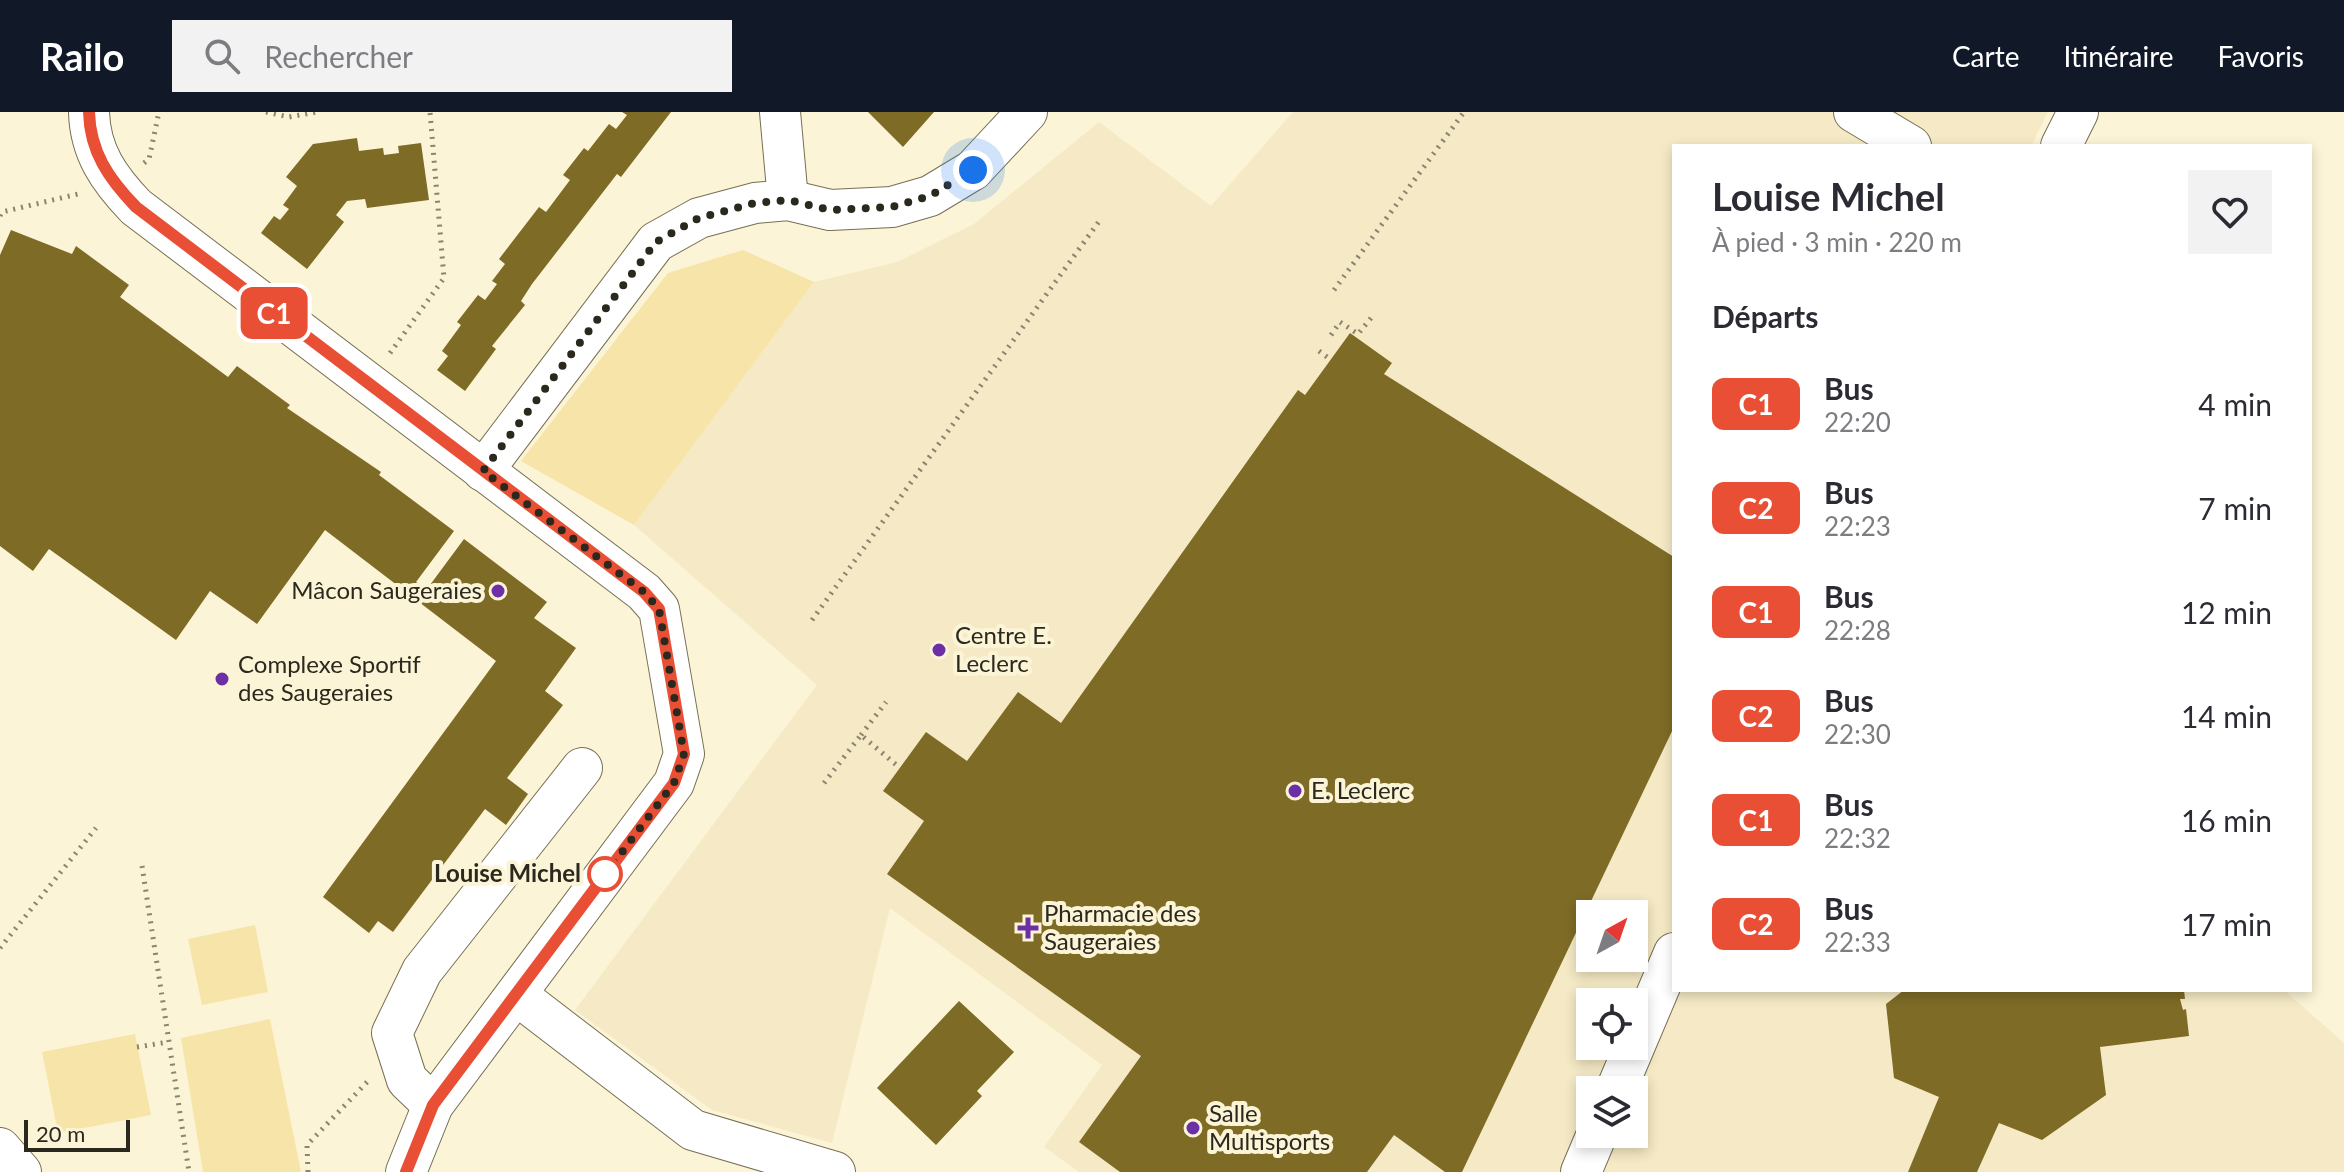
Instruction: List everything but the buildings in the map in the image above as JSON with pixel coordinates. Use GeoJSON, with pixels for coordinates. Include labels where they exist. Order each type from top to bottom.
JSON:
{"type":"FeatureCollection","features":[{"type":"Feature","properties":{"kind":"street"},"geometry":{"type":"LineString","coordinates":[[89,112],[89,129],[100,163],[136,207],[644,592],[659,609],[684,754],[674,783],[518,996],[433,1105],[406,1172]]}},
{"type":"Feature","properties":{"kind":"street"},"geometry":{"type":"LineString","coordinates":[[780,112],[788,200]]}},
{"type":"Feature","properties":{"kind":"street"},"geometry":{"type":"LineString","coordinates":[[483,471],[656,242],[699,218],[755,203],[788,200],[830,210],[892,207],[930,196],[973,170],[1027,112]]}},
{"type":"Feature","properties":{"kind":"street"},"geometry":{"type":"LineString","coordinates":[[1854,112],[1908,144]]}},
{"type":"Feature","properties":{"kind":"street"},"geometry":{"type":"LineString","coordinates":[[2062,144],[2078,112]]}},
{"type":"Feature","properties":{"kind":"street"},"geometry":{"type":"LineString","coordinates":[[433,1105],[407,1080],[392,1033],[422,971],[582,768]]}},
{"type":"Feature","properties":{"kind":"street"},"geometry":{"type":"LineString","coordinates":[[1622,1076],[1672,958]]}},
{"type":"Feature","properties":{"kind":"street"},"geometry":{"type":"LineString","coordinates":[[518,996],[693,1130],[835,1172]]}},
{"type":"Feature","properties":{"kind":"street"},"geometry":{"type":"LineString","coordinates":[[0,1148],[21,1172]]}},
{"type":"Feature","properties":{"kind":"street"},"geometry":{"type":"LineString","coordinates":[[1581,1172],[1591,1148]]}},
{"type":"Feature","properties":{"kind":"path"},"geometry":{"type":"LineString","coordinates":[[266,112],[289,117],[317,112]]}},
{"type":"Feature","properties":{"kind":"path"},"geometry":{"type":"LineString","coordinates":[[367,383],[444,278],[430,112]]}},
{"type":"Feature","properties":{"kind":"path"},"geometry":{"type":"LineString","coordinates":[[1334,290],[1464,112]]}},
{"type":"Feature","properties":{"kind":"path"},"geometry":{"type":"LineString","coordinates":[[812,620],[1100,220]]}},
{"type":"Feature","properties":{"kind":"path"},"geometry":{"type":"LineString","coordinates":[[1331,335],[1340,322],[1358,334],[1371,318]]}},
{"type":"Feature","properties":{"kind":"path"},"geometry":{"type":"LineString","coordinates":[[1319,351],[1331,360]]}},
{"type":"Feature","properties":{"kind":"path"},"geometry":{"type":"LineString","coordinates":[[824,783],[886,702]]}},
{"type":"Feature","properties":{"kind":"path"},"geometry":{"type":"LineString","coordinates":[[861,735],[900,768]]}},
{"type":"Feature","properties":{"kind":"path"},"geometry":{"type":"LineString","coordinates":[[0,948],[96,828]]}},
{"type":"Feature","properties":{"kind":"path"},"geometry":{"type":"LineString","coordinates":[[142,866],[189,1172]]}},
{"type":"Feature","properties":{"kind":"path"},"geometry":{"type":"LineString","coordinates":[[137,1047],[168,1042]]}},
{"type":"Feature","properties":{"kind":"path"},"geometry":{"type":"LineString","coordinates":[[308,1172],[307,1145],[365,1081],[403,1065]]}},
{"type":"Feature","properties":{"kind":"shaded area"},"geometry":{"type":"Polygon","coordinates":[[[1293,112],[2048,112],[2032,144],[1672,144],[1672,992],[2286,992],[2344,1043],[2344,1172],[1079,1172],[1044,1147],[1102,1065],[890,908],[832,1143],[712,1110],[575,1010],[817,685],[634,525],[814,282],[897,262],[974,224],[1099,122],[1211,206],[1293,112]]]}},
{"type":"Feature","properties":{"kind":"shaded area"},"geometry":{"type":"Polygon","coordinates":[[[743,250],[814,282],[634,525],[521,461],[668,273],[743,250]]]}},
{"type":"Feature","properties":{"kind":"shaded area"},"geometry":{"type":"Polygon","coordinates":[[[255,925],[268,992],[202,1005],[188,939],[255,925]]]}},
{"type":"Feature","properties":{"kind":"shaded area"},"geometry":{"type":"Polygon","coordinates":[[[270,1019],[301,1172],[203,1172],[181,1038],[270,1019]]]}},
{"type":"Feature","properties":{"kind":"shaded area"},"geometry":{"type":"Polygon","coordinates":[[[135,1034],[151,1115],[58,1133],[42,1052],[135,1034]]]}},
{"type":"Feature","properties":{"kind":"bus line","name":"C1"},"geometry":{"type":"LineString","coordinates":[[89,112],[89,129],[100,163],[114,185],[136,207],[644,592],[659,609],[684,754],[674,783],[518,996],[433,1105],[406,1172]]}},
{"type":"Feature","properties":{"kind":"place","name":"Mâcon Saugeraies"},"geometry":{"type":"Point","coordinates":[498,591]}},
{"type":"Feature","properties":{"kind":"place","name":"Centre E. Leclerc"},"geometry":{"type":"Point","coordinates":[939,650]}},
{"type":"Feature","properties":{"kind":"place","name":"Complexe Sportif des Saugeraies"},"geometry":{"type":"Point","coordinates":[222,679]}},
{"type":"Feature","properties":{"kind":"place","name":"E. Leclerc"},"geometry":{"type":"Point","coordinates":[1295,791]}},
{"type":"Feature","properties":{"kind":"place","name":"Louise Michel"},"geometry":{"type":"Point","coordinates":[605,874]}},
{"type":"Feature","properties":{"kind":"place","name":"Pharmacie des Saugeraies"},"geometry":{"type":"Point","coordinates":[1028,928]}},
{"type":"Feature","properties":{"kind":"place","name":"Salle Multisports"},"geometry":{"type":"Point","coordinates":[1193,1128]}},
{"type":"Feature","properties":{"kind":"route"},"geometry":{"type":"LineString","coordinates":[[605,874],[601,880],[674,783],[684,754],[659,609],[644,592],[483,471],[656,242],[699,218],[755,203],[788,200],[830,210],[892,207],[930,196],[973,170]]}}]}
